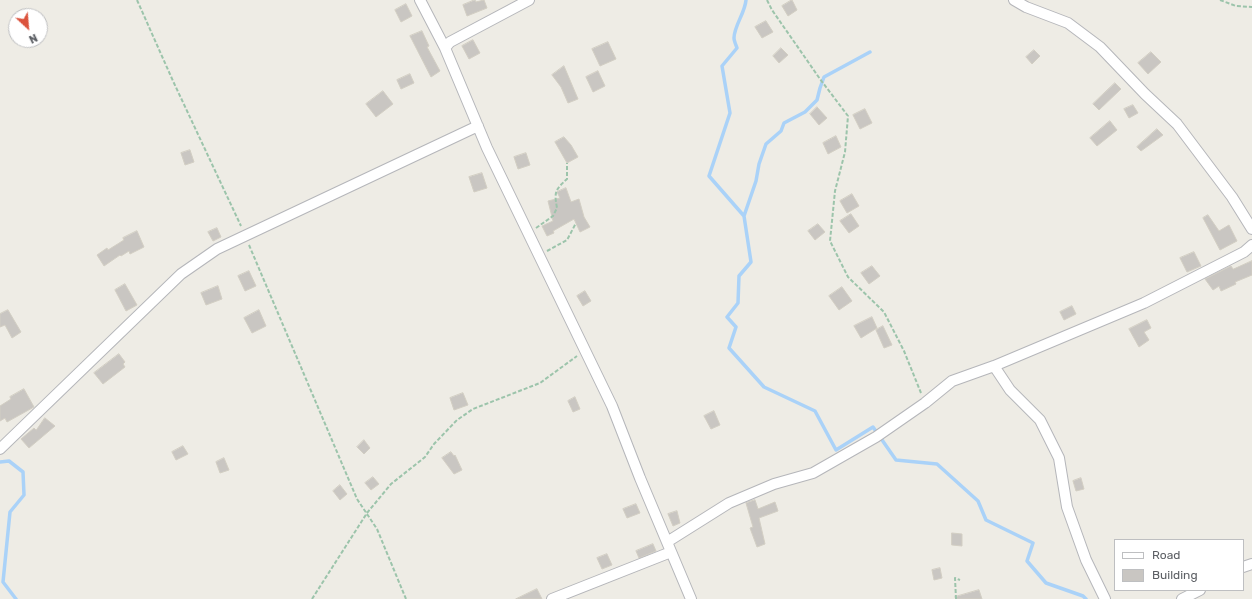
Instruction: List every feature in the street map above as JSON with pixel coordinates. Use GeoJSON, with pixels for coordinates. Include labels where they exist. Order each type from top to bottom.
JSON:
{"type":"FeatureCollection","features":[{"type":"Feature","properties":{"kind":"street"},"geometry":{"type":"LineString","coordinates":[[420,0],[445,48],[487,148],[612,406],[691,599]]}},
{"type":"Feature","properties":{"kind":"street"},"geometry":{"type":"LineString","coordinates":[[445,48],[456,39],[529,0]]}},
{"type":"Feature","properties":{"kind":"street"},"geometry":{"type":"LineString","coordinates":[[1014,0],[1026,7],[1068,23],[1100,47],[1145,94],[1177,124],[1232,197],[1252,228]]}},
{"type":"Feature","properties":{"kind":"street"},"geometry":{"type":"LineString","coordinates":[[0,449],[181,274],[217,249],[478,126]]}},
{"type":"Feature","properties":{"kind":"street"},"geometry":{"type":"LineString","coordinates":[[667,542],[729,502],[774,484],[813,473],[876,437],[925,403],[952,381],[994,366],[1144,303],[1244,252],[1252,245]]}},
{"type":"Feature","properties":{"kind":"street"},"geometry":{"type":"LineString","coordinates":[[994,366],[1010,390],[1040,420],[1059,458],[1067,506],[1086,560],[1105,599]]}},
{"type":"Feature","properties":{"kind":"street"},"geometry":{"type":"LineString","coordinates":[[555,598],[671,552]]}},
{"type":"Feature","properties":{"kind":"street"},"geometry":{"type":"LineString","coordinates":[[1182,599],[1198,591]]}},
{"type":"Feature","properties":{"kind":"path"},"geometry":{"type":"LineString","coordinates":[[137,0],[173,81],[246,236],[357,499],[377,529],[406,599]]}},
{"type":"Feature","properties":{"kind":"path"},"geometry":{"type":"LineString","coordinates":[[767,0],[772,10],[820,79],[848,116],[845,152],[835,191],[830,241],[848,277],[884,312],[904,351],[925,403]]}},
{"type":"Feature","properties":{"kind":"path"},"geometry":{"type":"LineString","coordinates":[[1220,0],[1236,6],[1252,7]]}},
{"type":"Feature","properties":{"kind":"path"},"geometry":{"type":"LineString","coordinates":[[528,233],[553,216],[557,208],[555,195],[558,187],[567,179],[567,163]]}},
{"type":"Feature","properties":{"kind":"path"},"geometry":{"type":"LineString","coordinates":[[539,256],[567,240],[576,223]]}},
{"type":"Feature","properties":{"kind":"path"},"geometry":{"type":"LineString","coordinates":[[312,599],[367,513],[391,484],[425,457],[434,444],[457,420],[473,409],[540,383],[585,350]]}},
{"type":"Feature","properties":{"kind":"path"},"geometry":{"type":"LineString","coordinates":[[956,599],[955,578],[960,580]]}},
{"type":"Feature","properties":{"kind":"building"},"geometry":{"type":"Polygon","coordinates":[[[475,0],[476,2],[484,0],[487,8],[467,16],[463,5],[475,0]]]}},
{"type":"Feature","properties":{"kind":"building"},"geometry":{"type":"Polygon","coordinates":[[[792,0],[797,10],[788,16],[782,6],[792,0]]]}},
{"type":"Feature","properties":{"kind":"building"},"geometry":{"type":"Polygon","coordinates":[[[406,4],[412,16],[401,22],[395,10],[406,4]]]}},
{"type":"Feature","properties":{"kind":"building"},"geometry":{"type":"Polygon","coordinates":[[[766,21],[773,32],[762,38],[755,27],[766,21]]]}},
{"type":"Feature","properties":{"kind":"building"},"geometry":{"type":"Polygon","coordinates":[[[422,31],[429,46],[427,47],[440,71],[431,77],[410,36],[422,31]]]}},
{"type":"Feature","properties":{"kind":"building"},"geometry":{"type":"Polygon","coordinates":[[[473,40],[480,53],[469,59],[462,46],[473,40]]]}},
{"type":"Feature","properties":{"kind":"building"},"geometry":{"type":"Polygon","coordinates":[[[608,42],[616,59],[600,66],[592,49],[608,42]]]}},
{"type":"Feature","properties":{"kind":"building"},"geometry":{"type":"Polygon","coordinates":[[[781,48],[788,55],[779,63],[773,56],[781,48]]]}},
{"type":"Feature","properties":{"kind":"building"},"geometry":{"type":"Polygon","coordinates":[[[1034,50],[1040,56],[1032,64],[1026,57],[1034,50]]]}},
{"type":"Feature","properties":{"kind":"building"},"geometry":{"type":"Polygon","coordinates":[[[1151,52],[1161,62],[1148,74],[1138,63],[1151,52]]]}},
{"type":"Feature","properties":{"kind":"building"},"geometry":{"type":"Polygon","coordinates":[[[564,66],[578,99],[568,103],[561,87],[552,75],[564,66]]]}},
{"type":"Feature","properties":{"kind":"building"},"geometry":{"type":"Polygon","coordinates":[[[598,71],[605,86],[593,92],[586,77],[598,71]]]}},
{"type":"Feature","properties":{"kind":"building"},"geometry":{"type":"Polygon","coordinates":[[[410,74],[414,83],[401,89],[397,80],[410,74]]]}},
{"type":"Feature","properties":{"kind":"building"},"geometry":{"type":"Polygon","coordinates":[[[1115,83],[1121,89],[1099,110],[1093,104],[1115,83]]]}},
{"type":"Feature","properties":{"kind":"building"},"geometry":{"type":"Polygon","coordinates":[[[383,91],[393,104],[376,117],[366,104],[383,91]]]}},
{"type":"Feature","properties":{"kind":"building"},"geometry":{"type":"Polygon","coordinates":[[[1133,105],[1138,113],[1129,118],[1124,109],[1133,105]]]}},
{"type":"Feature","properties":{"kind":"building"},"geometry":{"type":"Polygon","coordinates":[[[817,107],[827,118],[819,125],[810,114],[817,107]]]}},
{"type":"Feature","properties":{"kind":"building"},"geometry":{"type":"Polygon","coordinates":[[[865,109],[872,123],[860,129],[853,115],[865,109]]]}},
{"type":"Feature","properties":{"kind":"building"},"geometry":{"type":"Polygon","coordinates":[[[1110,121],[1117,130],[1097,146],[1090,138],[1110,121]]]}},
{"type":"Feature","properties":{"kind":"building"},"geometry":{"type":"Polygon","coordinates":[[[1157,129],[1163,135],[1141,151],[1137,147],[1157,129]]]}},
{"type":"Feature","properties":{"kind":"building"},"geometry":{"type":"Polygon","coordinates":[[[836,136],[841,147],[828,154],[823,143],[836,136]]]}},
{"type":"Feature","properties":{"kind":"building"},"geometry":{"type":"Polygon","coordinates":[[[564,137],[578,157],[567,163],[555,142],[564,137]]]}},
{"type":"Feature","properties":{"kind":"building"},"geometry":{"type":"Polygon","coordinates":[[[190,150],[194,162],[185,165],[181,153],[190,150]]]}},
{"type":"Feature","properties":{"kind":"building"},"geometry":{"type":"Polygon","coordinates":[[[526,153],[530,165],[518,169],[514,157],[526,153]]]}},
{"type":"Feature","properties":{"kind":"building"},"geometry":{"type":"Polygon","coordinates":[[[482,173],[487,188],[474,192],[469,177],[482,173]]]}},
{"type":"Feature","properties":{"kind":"building"},"geometry":{"type":"Polygon","coordinates":[[[566,188],[571,202],[579,199],[584,217],[590,227],[580,232],[574,219],[547,236],[542,226],[553,221],[548,201],[560,198],[557,192],[566,188]]]}},
{"type":"Feature","properties":{"kind":"building"},"geometry":{"type":"Polygon","coordinates":[[[852,194],[859,206],[847,213],[840,201],[852,194]]]}},
{"type":"Feature","properties":{"kind":"building"},"geometry":{"type":"Polygon","coordinates":[[[851,214],[859,226],[849,233],[840,221],[851,214]]]}},
{"type":"Feature","properties":{"kind":"building"},"geometry":{"type":"Polygon","coordinates":[[[1208,215],[1219,231],[1229,225],[1237,241],[1220,250],[1203,218],[1208,215]]]}},
{"type":"Feature","properties":{"kind":"building"},"geometry":{"type":"Polygon","coordinates":[[[818,224],[825,232],[815,240],[808,231],[818,224]]]}},
{"type":"Feature","properties":{"kind":"building"},"geometry":{"type":"Polygon","coordinates":[[[217,228],[221,237],[213,241],[208,232],[217,228]]]}},
{"type":"Feature","properties":{"kind":"building"},"geometry":{"type":"Polygon","coordinates":[[[137,231],[144,247],[130,254],[129,251],[121,256],[120,255],[104,266],[97,255],[107,248],[108,250],[124,240],[123,238],[137,231]]]}},
{"type":"Feature","properties":{"kind":"building"},"geometry":{"type":"Polygon","coordinates":[[[1194,252],[1201,266],[1187,272],[1180,258],[1194,252]]]}},
{"type":"Feature","properties":{"kind":"building"},"geometry":{"type":"Polygon","coordinates":[[[1252,261],[1252,275],[1235,282],[1236,284],[1221,291],[1219,286],[1213,290],[1205,279],[1231,266],[1233,269],[1252,261]]]}},
{"type":"Feature","properties":{"kind":"building"},"geometry":{"type":"Polygon","coordinates":[[[872,266],[880,276],[869,284],[861,273],[872,266]]]}},
{"type":"Feature","properties":{"kind":"building"},"geometry":{"type":"Polygon","coordinates":[[[249,271],[256,286],[245,291],[238,276],[249,271]]]}},
{"type":"Feature","properties":{"kind":"building"},"geometry":{"type":"Polygon","coordinates":[[[125,284],[137,305],[126,311],[115,290],[125,284]]]}},
{"type":"Feature","properties":{"kind":"building"},"geometry":{"type":"Polygon","coordinates":[[[218,286],[222,299],[206,305],[201,293],[218,286]]]}},
{"type":"Feature","properties":{"kind":"building"},"geometry":{"type":"Polygon","coordinates":[[[842,287],[852,301],[839,310],[829,296],[842,287]]]}},
{"type":"Feature","properties":{"kind":"building"},"geometry":{"type":"Polygon","coordinates":[[[585,291],[591,301],[583,306],[577,296],[585,291]]]}},
{"type":"Feature","properties":{"kind":"building"},"geometry":{"type":"Polygon","coordinates":[[[1072,306],[1076,314],[1064,320],[1060,312],[1072,306]]]}},
{"type":"Feature","properties":{"kind":"building"},"geometry":{"type":"Polygon","coordinates":[[[8,310],[21,332],[12,338],[5,325],[0,327],[0,314],[8,310]]]}},
{"type":"Feature","properties":{"kind":"building"},"geometry":{"type":"Polygon","coordinates":[[[259,310],[266,326],[252,333],[244,318],[259,310]]]}},
{"type":"Feature","properties":{"kind":"building"},"geometry":{"type":"Polygon","coordinates":[[[872,317],[877,328],[861,338],[854,326],[872,317]]]}},
{"type":"Feature","properties":{"kind":"building"},"geometry":{"type":"Polygon","coordinates":[[[1147,320],[1151,328],[1144,332],[1149,340],[1139,347],[1129,329],[1147,320]]]}},
{"type":"Feature","properties":{"kind":"building"},"geometry":{"type":"Polygon","coordinates":[[[883,326],[892,345],[884,348],[876,330],[883,326]]]}},
{"type":"Feature","properties":{"kind":"building"},"geometry":{"type":"Polygon","coordinates":[[[119,354],[125,362],[123,364],[125,367],[103,384],[94,373],[119,354]]]}},
{"type":"Feature","properties":{"kind":"building"},"geometry":{"type":"Polygon","coordinates":[[[24,389],[34,407],[7,422],[5,418],[0,421],[0,406],[11,399],[10,397],[24,389]]]}},
{"type":"Feature","properties":{"kind":"building"},"geometry":{"type":"Polygon","coordinates":[[[463,393],[468,405],[454,410],[450,398],[463,393]]]}},
{"type":"Feature","properties":{"kind":"building"},"geometry":{"type":"Polygon","coordinates":[[[575,397],[580,409],[573,412],[568,401],[575,397]]]}},
{"type":"Feature","properties":{"kind":"building"},"geometry":{"type":"Polygon","coordinates":[[[714,411],[720,425],[711,429],[704,416],[714,411]]]}},
{"type":"Feature","properties":{"kind":"building"},"geometry":{"type":"Polygon","coordinates":[[[45,418],[55,426],[29,448],[21,439],[34,428],[36,430],[45,418]]]}},
{"type":"Feature","properties":{"kind":"building"},"geometry":{"type":"Polygon","coordinates":[[[364,440],[370,448],[364,454],[357,447],[364,440]]]}},
{"type":"Feature","properties":{"kind":"building"},"geometry":{"type":"Polygon","coordinates":[[[183,446],[188,454],[176,460],[172,452],[183,446]]]}},
{"type":"Feature","properties":{"kind":"building"},"geometry":{"type":"Polygon","coordinates":[[[451,452],[454,456],[455,455],[462,470],[454,474],[442,458],[451,452]]]}},
{"type":"Feature","properties":{"kind":"building"},"geometry":{"type":"Polygon","coordinates":[[[224,458],[229,470],[220,473],[216,462],[224,458]]]}},
{"type":"Feature","properties":{"kind":"building"},"geometry":{"type":"Polygon","coordinates":[[[373,477],[379,484],[371,490],[365,483],[373,477]]]}},
{"type":"Feature","properties":{"kind":"building"},"geometry":{"type":"Polygon","coordinates":[[[1081,478],[1084,489],[1076,491],[1073,481],[1081,478]]]}},
{"type":"Feature","properties":{"kind":"building"},"geometry":{"type":"Polygon","coordinates":[[[340,485],[347,494],[340,500],[333,491],[340,485]]]}},
{"type":"Feature","properties":{"kind":"building"},"geometry":{"type":"Polygon","coordinates":[[[755,500],[758,509],[775,502],[778,511],[759,518],[765,544],[757,547],[750,528],[753,527],[746,503],[755,500]]]}},
{"type":"Feature","properties":{"kind":"building"},"geometry":{"type":"Polygon","coordinates":[[[636,504],[640,513],[627,518],[623,509],[636,504]]]}},
{"type":"Feature","properties":{"kind":"building"},"geometry":{"type":"Polygon","coordinates":[[[677,511],[680,523],[673,526],[668,514],[677,511]]]}},
{"type":"Feature","properties":{"kind":"building"},"geometry":{"type":"Polygon","coordinates":[[[952,533],[962,534],[962,546],[952,545],[952,533]]]}},
{"type":"Feature","properties":{"kind":"building"},"geometry":{"type":"Polygon","coordinates":[[[653,544],[656,551],[639,558],[636,551],[653,544]]]}},
{"type":"Feature","properties":{"kind":"building"},"geometry":{"type":"Polygon","coordinates":[[[607,554],[612,565],[602,569],[597,558],[607,554]]]}},
{"type":"Feature","properties":{"kind":"building"},"geometry":{"type":"Polygon","coordinates":[[[940,568],[942,578],[934,580],[932,570],[940,568]]]}},
{"type":"Feature","properties":{"kind":"building"},"geometry":{"type":"Polygon","coordinates":[[[537,589],[542,599],[516,599],[537,589]]]}},
{"type":"Feature","properties":{"kind":"building"},"geometry":{"type":"Polygon","coordinates":[[[979,590],[982,599],[956,599],[955,597],[979,590]]]}},
{"type":"Feature","properties":{"kind":"waterway"},"geometry":{"type":"LineString","coordinates":[[746,0],[744,10],[734,33],[737,48],[722,66],[730,113],[709,176],[744,216],[751,262],[739,276],[738,303],[727,317],[736,327],[729,348],[764,387],[815,411],[836,450],[873,427],[896,460],[937,464],[978,501],[986,520],[1033,543],[1027,561],[1046,583],[1083,596],[1086,599]]}},
{"type":"Feature","properties":{"kind":"waterway"},"geometry":{"type":"LineString","coordinates":[[744,216],[756,181],[759,164],[766,144],[781,131],[784,123],[805,112],[817,100],[824,77],[870,52]]}},
{"type":"Feature","properties":{"kind":"waterway"},"geometry":{"type":"LineString","coordinates":[[0,462],[9,461],[23,472],[24,495],[10,512],[3,582],[16,599]]}}]}
